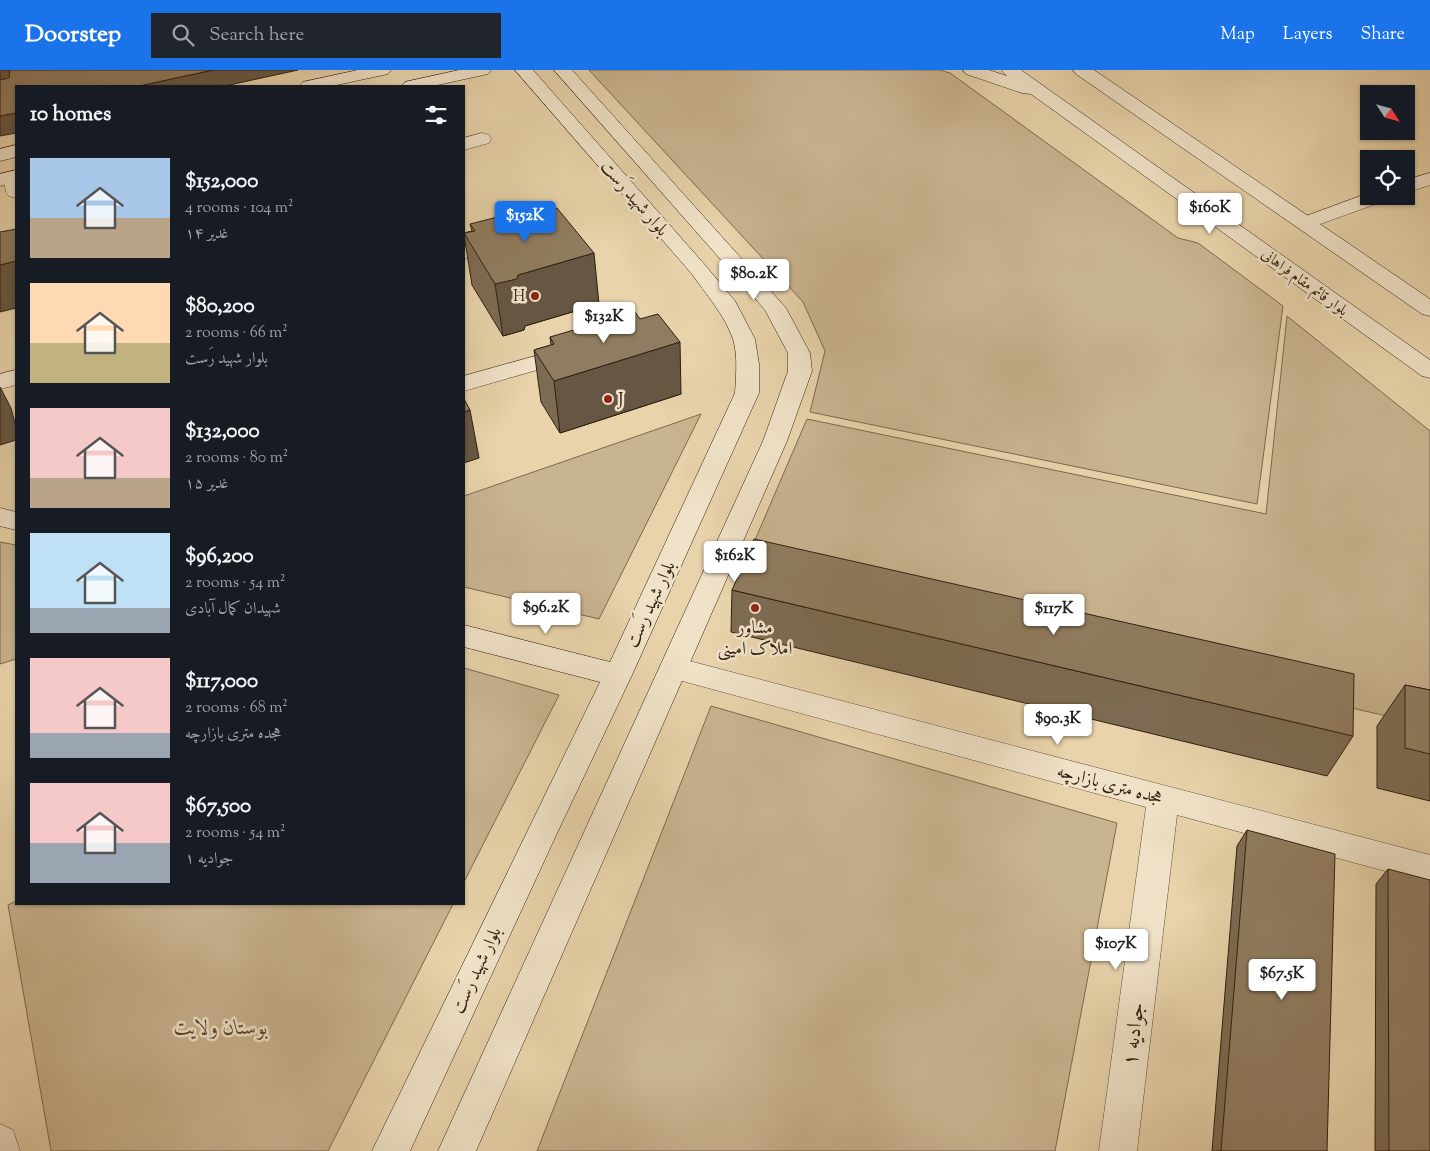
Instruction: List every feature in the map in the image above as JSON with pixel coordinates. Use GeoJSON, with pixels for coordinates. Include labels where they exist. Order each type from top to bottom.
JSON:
{"type":"FeatureCollection","features":[{"type":"Feature","properties":{"kind":"main road"},"geometry":{"type":"LineString","coordinates":[[313,85],[382,70]]}},
{"type":"Feature","properties":{"kind":"main road"},"geometry":{"type":"LineString","coordinates":[[415,85],[482,70]]}},
{"type":"Feature","properties":{"kind":"main road","name":"بلوار شهید رَست"},"geometry":{"type":"LineString","coordinates":[[457,1151],[775,441],[800,371],[799,353],[758,319],[727,306],[524,70]]}},
{"type":"Feature","properties":{"kind":"main road","name":"بلوار شهید رَست"},"geometry":{"type":"LineString","coordinates":[[391,1151],[542,829],[618,676],[747,393],[744,339],[758,319],[776,308],[563,70]]}},
{"type":"Feature","properties":{"kind":"main road"},"geometry":{"type":"LineString","coordinates":[[972,70],[1046,96]]}},
{"type":"Feature","properties":{"kind":"main road","name":"بلوار قائم مقام فراهانی"},"geometry":{"type":"LineString","coordinates":[[1010,70],[1430,371]]}},
{"type":"Feature","properties":{"kind":"main road"},"geometry":{"type":"LineString","coordinates":[[1082,70],[1430,309]]}},
{"type":"Feature","properties":{"kind":"main road"},"geometry":{"type":"LineString","coordinates":[[465,144],[482,139]]}},
{"type":"Feature","properties":{"kind":"main road"},"geometry":{"type":"LineString","coordinates":[[0,155],[15,151]]}},
{"type":"Feature","properties":{"kind":"main road"},"geometry":{"type":"LineString","coordinates":[[1415,184],[1430,179]]}},
{"type":"Feature","properties":{"kind":"main road"},"geometry":{"type":"LineString","coordinates":[[1305,223],[1360,203]]}},
{"type":"Feature","properties":{"kind":"main road"},"geometry":{"type":"LineString","coordinates":[[465,254],[519,238]]}},
{"type":"Feature","properties":{"kind":"main road"},"geometry":{"type":"LineString","coordinates":[[465,384],[591,346]]}},
{"type":"Feature","properties":{"kind":"main road"},"geometry":{"type":"LineString","coordinates":[[0,382],[15,377]]}},
{"type":"Feature","properties":{"kind":"main road"},"geometry":{"type":"LineString","coordinates":[[465,636],[618,676]]}},
{"type":"Feature","properties":{"kind":"main road","name":"هجده متری بازارچه"},"geometry":{"type":"LineString","coordinates":[[674,668],[1430,869]]}},
{"type":"Feature","properties":{"kind":"main road","name":"جوادیه ۱"},"geometry":{"type":"LineString","coordinates":[[1118,1151],[1163,798]]}},
{"type":"Feature","properties":{"kind":"main road"},"geometry":{"type":"LineString","coordinates":[[0,1143],[1,1151]]}},
{"type":"Feature","properties":{"kind":"green space"},"geometry":{"type":"Polygon","coordinates":[[[589,70],[940,70],[950,73],[1178,238],[1198,243],[1283,306],[1257,504],[810,412],[825,351],[803,302],[589,70]]]}},
{"type":"Feature","properties":{"kind":"green space"},"geometry":{"type":"Polygon","coordinates":[[[1287,316],[1430,431],[1430,726],[743,568],[807,419],[1266,514],[1287,316]]]}},
{"type":"Feature","properties":{"kind":"green space"},"geometry":{"type":"Polygon","coordinates":[[[701,414],[599,619],[465,587],[465,496],[701,414]]]}},
{"type":"Feature","properties":{"kind":"green space"},"geometry":{"type":"Polygon","coordinates":[[[0,542],[15,545],[15,659],[0,664],[0,542]]]}},
{"type":"Feature","properties":{"kind":"green space"},"geometry":{"type":"Polygon","coordinates":[[[465,668],[559,695],[465,880],[465,668]]]}},
{"type":"Feature","properties":{"kind":"green space"},"geometry":{"type":"Polygon","coordinates":[[[711,706],[1117,823],[1055,1151],[537,1151],[711,706]]]}},
{"type":"Feature","properties":{"kind":"green space","name":"بوستان ولایت"},"geometry":{"type":"Polygon","coordinates":[[[15,902],[15,905],[452,905],[328,1151],[51,1151],[8,905],[15,902]]]}},
{"type":"Feature","properties":{"kind":"building"},"geometry":{"type":"Polygon","coordinates":[[[10,70],[213,70],[144,85],[15,85],[15,113],[0,116],[0,80],[9,78],[10,70]]]}},
{"type":"Feature","properties":{"kind":"building"},"geometry":{"type":"Polygon","coordinates":[[[541,206],[546,211],[557,208],[594,253],[518,275],[517,279],[495,284],[465,235],[465,233],[475,231],[470,224],[541,206]]]}},
{"type":"Feature","properties":{"kind":"building"},"geometry":{"type":"Polygon","coordinates":[[[15,229],[15,261],[0,265],[0,232],[15,229]]]}},
{"type":"Feature","properties":{"kind":"building"},"geometry":{"type":"Polygon","coordinates":[[[635,312],[640,319],[658,314],[680,342],[554,381],[534,350],[554,344],[550,337],[635,312]]]}},
{"type":"Feature","properties":{"kind":"building"},"geometry":{"type":"Polygon","coordinates":[[[465,401],[470,410],[465,412],[465,401]]]}},
{"type":"Feature","properties":{"kind":"building"},"geometry":{"type":"Polygon","coordinates":[[[754,539],[1354,674],[1353,736],[732,590],[754,539]]]}},
{"type":"Feature","properties":{"kind":"building"},"geometry":{"type":"Polygon","coordinates":[[[1405,685],[1430,690],[1430,754],[1405,748],[1405,685]]]}},
{"type":"Feature","properties":{"kind":"building"},"geometry":{"type":"Polygon","coordinates":[[[1247,830],[1335,854],[1327,1151],[1221,1151],[1247,830]]]}},
{"type":"Feature","properties":{"kind":"building"},"geometry":{"type":"Polygon","coordinates":[[[1388,869],[1430,880],[1430,1151],[1389,1151],[1388,869]]]}},
{"type":"Feature","properties":{"kind":"place","name":"H"},"geometry":{"type":"Point","coordinates":[535,296]}},
{"type":"Feature","properties":{"kind":"place","name":"J"},"geometry":{"type":"Point","coordinates":[608,399]}},
{"type":"Feature","properties":{"kind":"place","name":"مشاور املاک امینی"},"geometry":{"type":"Point","coordinates":[755,608]}}]}
